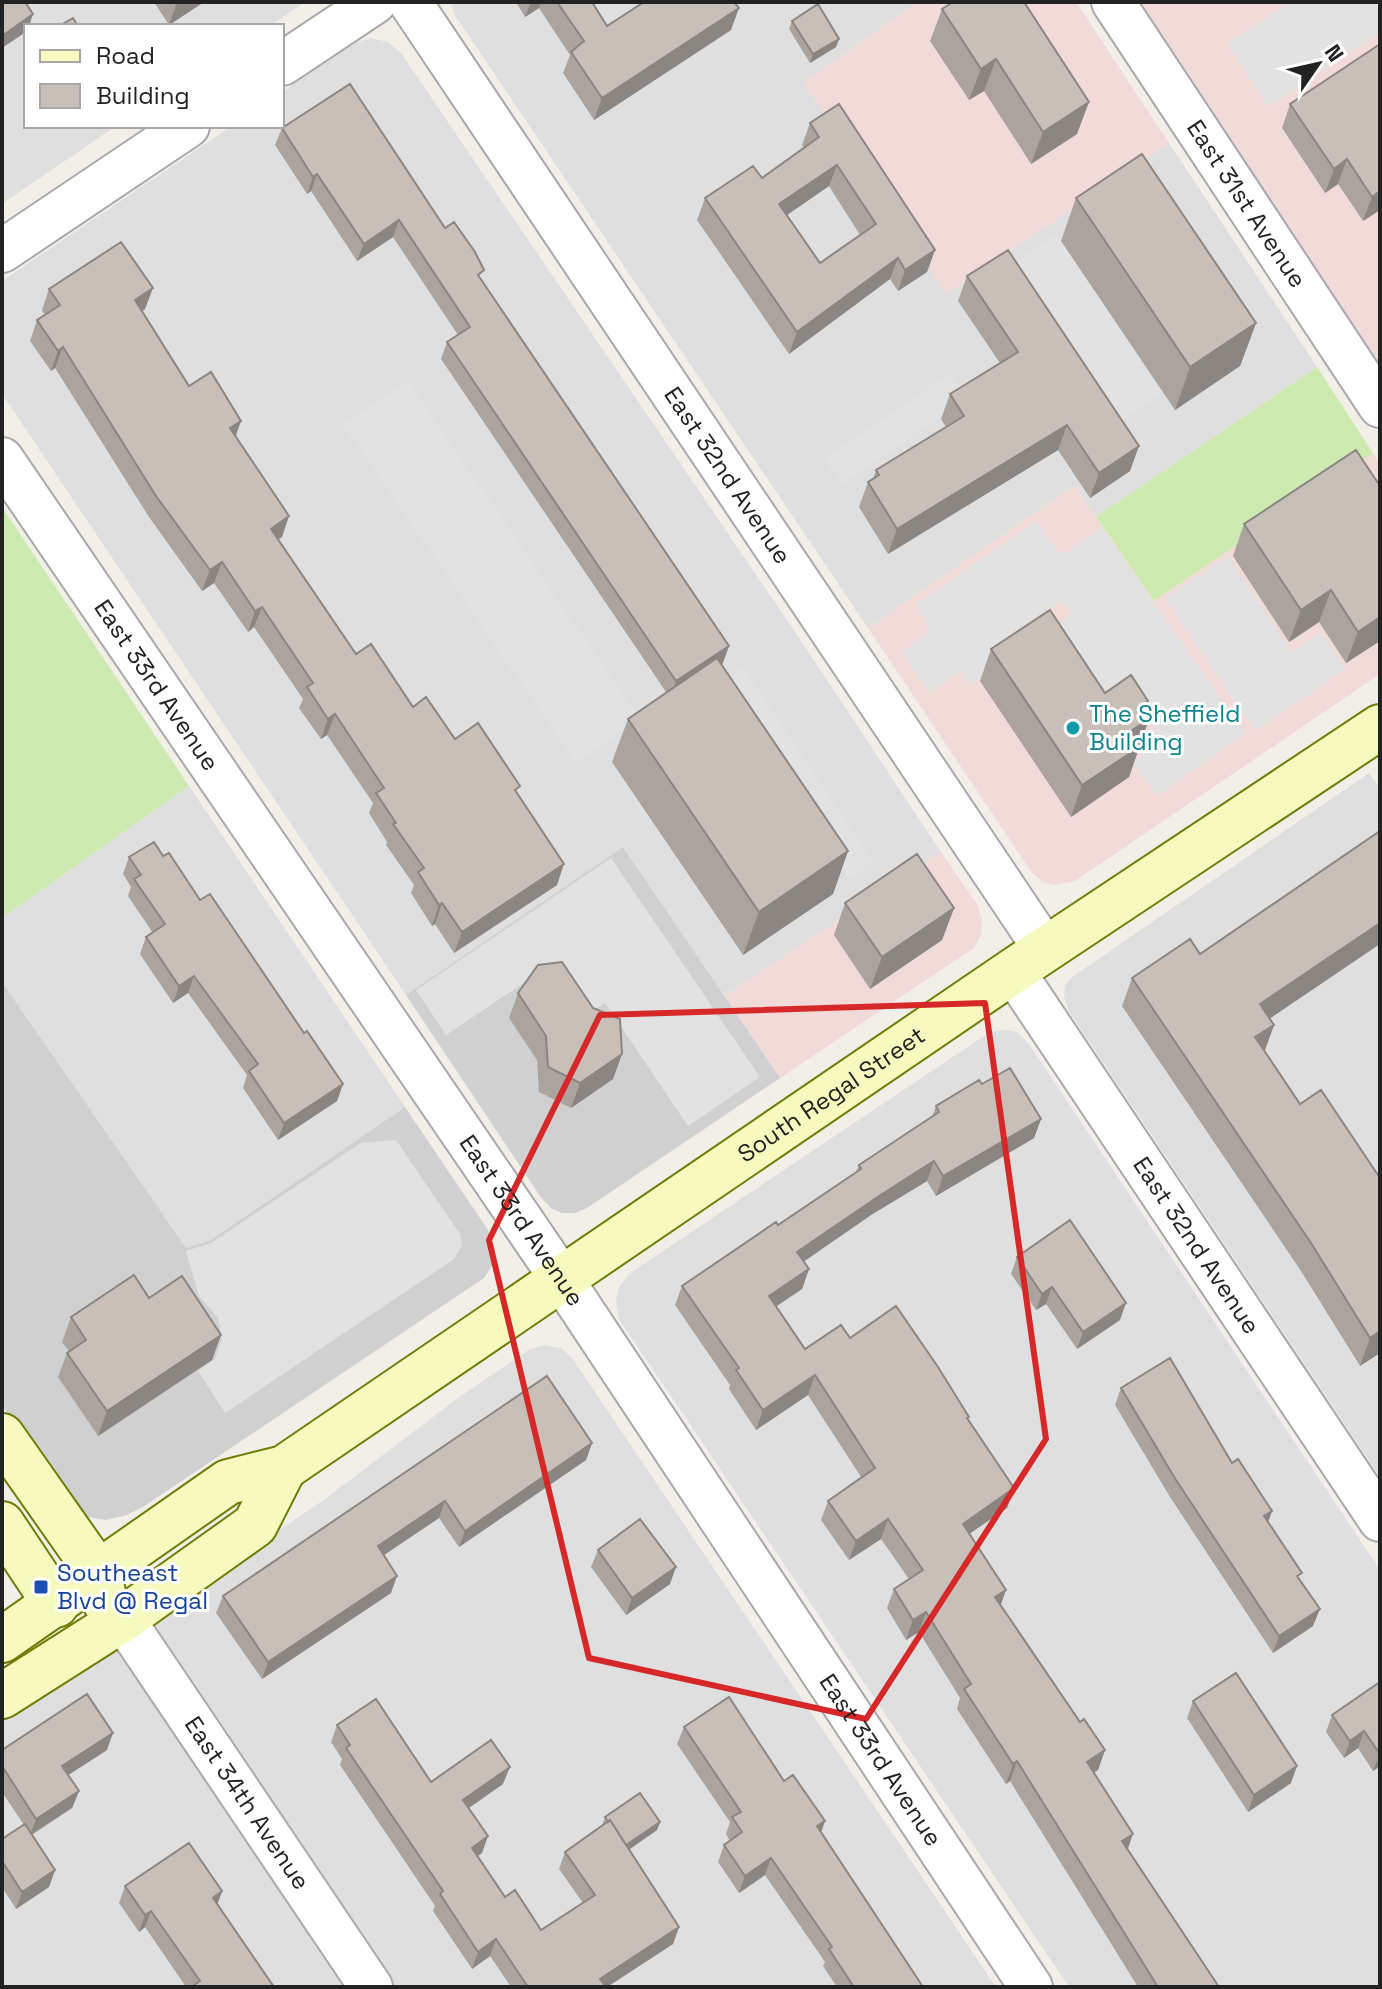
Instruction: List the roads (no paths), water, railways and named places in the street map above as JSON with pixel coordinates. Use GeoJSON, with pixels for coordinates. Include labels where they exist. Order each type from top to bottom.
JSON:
{"type":"FeatureCollection","features":[{"type":"Feature","properties":{"kind":"main road","name":"South Regal Street"},"geometry":{"type":"LineString","coordinates":[[2,1696],[82,1646],[109,1601],[228,1482],[284,1468],[1029,960],[1380,727]]}},
{"type":"Feature","properties":{"kind":"main road"},"geometry":{"type":"LineString","coordinates":[[2,1436],[109,1601]]}},
{"type":"Feature","properties":{"kind":"main road","name":"South Regal Street"},"geometry":{"type":"LineString","coordinates":[[2,1640],[56,1605],[109,1601],[180,1577],[255,1525],[284,1468]]}},
{"type":"Feature","properties":{"kind":"main road"},"geometry":{"type":"LineString","coordinates":[[2,1524],[56,1605]]}},
{"type":"Feature","properties":{"kind":"street"},"geometry":{"type":"LineString","coordinates":[[284,63],[375,2]]}},
{"type":"Feature","properties":{"kind":"street","name":"East 32nd Avenue"},"geometry":{"type":"LineString","coordinates":[[410,2],[1029,960],[1380,1520]]}},
{"type":"Feature","properties":{"kind":"street","name":"East 31st Avenue"},"geometry":{"type":"LineString","coordinates":[[1113,2],[1380,406]]}},
{"type":"Feature","properties":{"kind":"street"},"geometry":{"type":"LineString","coordinates":[[2,251],[185,128]]}},
{"type":"Feature","properties":{"kind":"street","name":"East 33rd Avenue"},"geometry":{"type":"LineString","coordinates":[[2,459],[561,1278],[1031,1987]]}},
{"type":"Feature","properties":{"kind":"street","name":"East 34th Avenue"},"geometry":{"type":"LineString","coordinates":[[109,1601],[371,1987]]}},
{"type":"Feature","properties":{"kind":"place","name":"The Sheffield Building"},"geometry":{"type":"Point","coordinates":[1073,728]}},
{"type":"Feature","properties":{"kind":"place","name":"Southeast Blvd @ Regal"},"geometry":{"type":"Point","coordinates":[41,1587]}}]}
